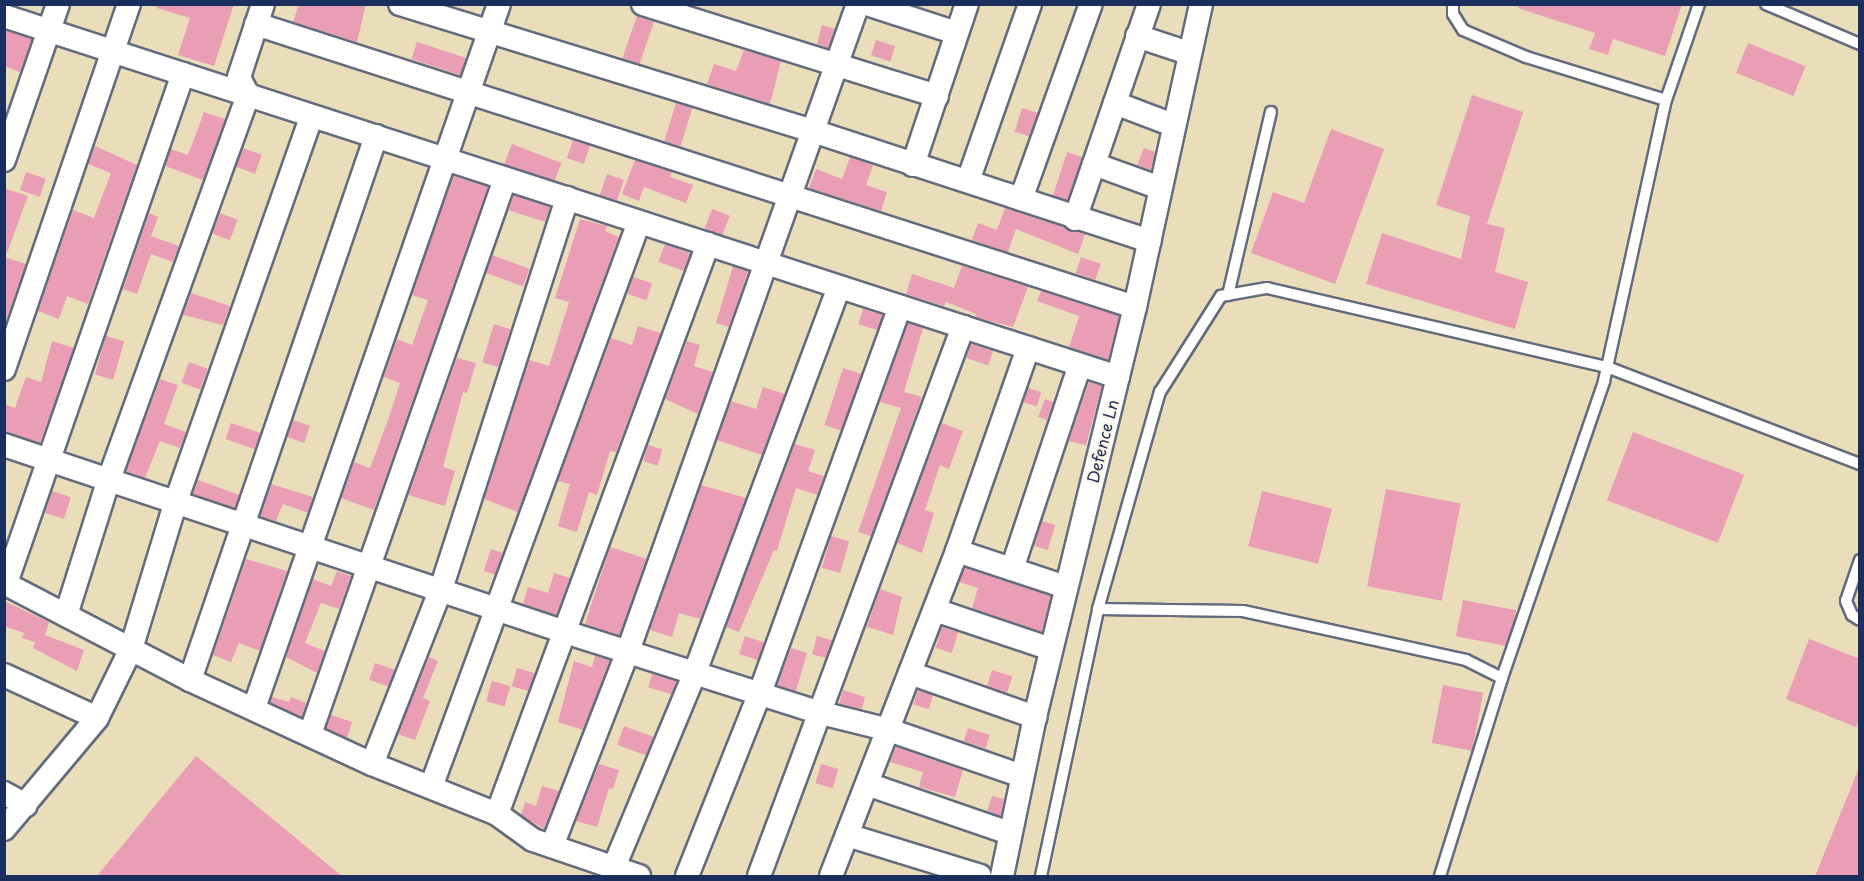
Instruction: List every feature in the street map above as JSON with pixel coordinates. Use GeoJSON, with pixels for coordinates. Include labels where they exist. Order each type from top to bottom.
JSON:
{"type":"FeatureCollection","features":[{"type":"Feature","properties":{"kind":"street"},"geometry":{"type":"LineString","coordinates":[[4,160],[58,4]]}},
{"type":"Feature","properties":{"kind":"street"},"geometry":{"type":"LineString","coordinates":[[4,369],[129,4]]}},
{"type":"Feature","properties":{"kind":"street"},"geometry":{"type":"LineString","coordinates":[[400,4],[816,132],[968,181],[1075,219],[1150,241]]}},
{"type":"Feature","properties":{"kind":"street"},"geometry":{"type":"LineString","coordinates":[[254,708],[498,4]]}},
{"type":"Feature","properties":{"kind":"street"},"geometry":{"type":"LineString","coordinates":[[643,4],[936,96]]}},
{"type":"Feature","properties":{"kind":"street"},"geometry":{"type":"LineString","coordinates":[[542,843],[628,651],[766,263],[787,197],[816,132],[836,64],[858,4]]}},
{"type":"Feature","properties":{"kind":"street"},"geometry":{"type":"LineString","coordinates":[[867,4],[956,33]]}},
{"type":"Feature","properties":{"kind":"street"},"geometry":{"type":"LineString","coordinates":[[913,165],[967,4]]}},
{"type":"Feature","properties":{"kind":"street"},"geometry":{"type":"LineString","coordinates":[[968,181],[1030,4]]}},
{"type":"Feature","properties":{"kind":"street"},"geometry":{"type":"LineString","coordinates":[[1021,199],[1091,4]]}},
{"type":"Feature","properties":{"kind":"street"},"geometry":{"type":"LineString","coordinates":[[1075,219],[1149,4]]}},
{"type":"Feature","properties":{"kind":"street","name":"Defence Ln"},"geometry":{"type":"LineString","coordinates":[[1002,876],[1009,833],[1035,717],[1135,307],[1188,52],[1201,4]]}},
{"type":"Feature","properties":{"kind":"street"},"geometry":{"type":"LineString","coordinates":[[66,615],[108,482],[248,95],[239,77],[260,14],[468,92],[787,197],[1135,307]]}},
{"type":"Feature","properties":{"kind":"street"},"geometry":{"type":"LineString","coordinates":[[4,16],[1118,377]]}},
{"type":"Feature","properties":{"kind":"street"},"geometry":{"type":"LineString","coordinates":[[1137,36],[1188,52]]}},
{"type":"Feature","properties":{"kind":"street"},"geometry":{"type":"LineString","coordinates":[[183,74],[5,583],[190,680],[372,764],[497,814],[542,843],[639,876]]}},
{"type":"Feature","properties":{"kind":"street"},"geometry":{"type":"LineString","coordinates":[[1115,103],[1173,124]]}},
{"type":"Feature","properties":{"kind":"street"},"geometry":{"type":"LineString","coordinates":[[4,829],[97,718],[131,649],[175,504],[312,116]]}},
{"type":"Feature","properties":{"kind":"street"},"geometry":{"type":"LineString","coordinates":[[190,680],[241,524],[376,136]]}},
{"type":"Feature","properties":{"kind":"street"},"geometry":{"type":"LineString","coordinates":[[1094,164],[1160,188]]}},
{"type":"Feature","properties":{"kind":"street"},"geometry":{"type":"LineString","coordinates":[[310,734],[371,568],[506,179]]}},
{"type":"Feature","properties":{"kind":"street"},"geometry":{"type":"LineString","coordinates":[[372,764],[441,589],[567,198]]}},
{"type":"Feature","properties":{"kind":"street"},"geometry":{"type":"LineString","coordinates":[[430,787],[499,608],[639,222]]}},
{"type":"Feature","properties":{"kind":"street"},"geometry":{"type":"LineString","coordinates":[[497,814],[708,244]]}},
{"type":"Feature","properties":{"kind":"street"},"geometry":{"type":"LineString","coordinates":[[614,867],[695,672],[840,287]]}},
{"type":"Feature","properties":{"kind":"street"},"geometry":{"type":"LineString","coordinates":[[687,876],[760,693],[900,307]]}},
{"type":"Feature","properties":{"kind":"street"},"geometry":{"type":"LineString","coordinates":[[759,876],[963,327]]}},
{"type":"Feature","properties":{"kind":"street"},"geometry":{"type":"LineString","coordinates":[[831,876],[935,610],[1028,348]]}},
{"type":"Feature","properties":{"kind":"street"},"geometry":{"type":"LineString","coordinates":[[1012,569],[1080,365]]}},
{"type":"Feature","properties":{"kind":"street"},"geometry":{"type":"LineString","coordinates":[[4,445],[108,482],[441,589],[566,632],[821,713],[888,730],[1022,777]]}},
{"type":"Feature","properties":{"kind":"street"},"geometry":{"type":"LineString","coordinates":[[957,551],[1066,587]]}},
{"type":"Feature","properties":{"kind":"street"},"geometry":{"type":"LineString","coordinates":[[935,610],[1051,649]]}},
{"type":"Feature","properties":{"kind":"street"},"geometry":{"type":"LineString","coordinates":[[910,673],[1035,717]]}},
{"type":"Feature","properties":{"kind":"street"},"geometry":{"type":"LineString","coordinates":[[4,675],[97,718]]}},
{"type":"Feature","properties":{"kind":"street"},"geometry":{"type":"LineString","coordinates":[[867,784],[1009,833]]}},
{"type":"Feature","properties":{"kind":"street"},"geometry":{"type":"LineString","coordinates":[[4,793],[26,805]]}},
{"type":"Feature","properties":{"kind":"street"},"geometry":{"type":"LineString","coordinates":[[847,835],[980,876]]}},
{"type":"Feature","properties":{"kind":"lane"},"geometry":{"type":"LineString","coordinates":[[1453,4],[1453,14],[1463,30],[1526,57],[1666,100]]}},
{"type":"Feature","properties":{"kind":"lane"},"geometry":{"type":"LineString","coordinates":[[1440,876],[1502,678],[1607,367],[1666,100],[1699,4]]}},
{"type":"Feature","properties":{"kind":"lane"},"geometry":{"type":"LineString","coordinates":[[1766,4],[1860,44]]}},
{"type":"Feature","properties":{"kind":"lane"},"geometry":{"type":"LineString","coordinates":[[1228,295],[1271,112]]}},
{"type":"Feature","properties":{"kind":"lane"},"geometry":{"type":"LineString","coordinates":[[1041,876],[1098,609],[1160,392],[1221,296],[1267,288],[1607,367],[1860,464]]}},
{"type":"Feature","properties":{"kind":"lane"},"geometry":{"type":"LineString","coordinates":[[1860,560],[1846,601],[1852,615],[1860,620]]}},
{"type":"Feature","properties":{"kind":"lane"},"geometry":{"type":"LineString","coordinates":[[1098,609],[1243,611],[1466,660],[1502,678]]}},
{"type":"Feature","properties":{"kind":"building"},"geometry":{"type":"Polygon","coordinates":[[[157,4],[234,4],[214,66],[178,55],[190,18],[157,8],[157,4]]]}},
{"type":"Feature","properties":{"kind":"building"},"geometry":{"type":"Polygon","coordinates":[[[299,4],[366,4],[357,42],[293,22],[299,4]]]}},
{"type":"Feature","properties":{"kind":"building"},"geometry":{"type":"Polygon","coordinates":[[[1519,4],[1682,4],[1665,56],[1613,39],[1608,55],[1589,49],[1595,33],[1518,8],[1519,4]]]}},
{"type":"Feature","properties":{"kind":"building"},"geometry":{"type":"Polygon","coordinates":[[[637,16],[654,22],[639,64],[622,59],[637,16]]]}},
{"type":"Feature","properties":{"kind":"building"},"geometry":{"type":"Polygon","coordinates":[[[822,25],[835,29],[828,48],[817,44],[822,25]]]}},
{"type":"Feature","properties":{"kind":"building"},"geometry":{"type":"Polygon","coordinates":[[[4,30],[32,39],[20,72],[4,66],[4,30]]]}},
{"type":"Feature","properties":{"kind":"building"},"geometry":{"type":"Polygon","coordinates":[[[876,40],[895,46],[890,61],[871,55],[876,40]]]}},
{"type":"Feature","properties":{"kind":"building"},"geometry":{"type":"Polygon","coordinates":[[[417,42],[466,58],[461,75],[411,59],[417,42]]]}},
{"type":"Feature","properties":{"kind":"building"},"geometry":{"type":"Polygon","coordinates":[[[1748,43],[1805,66],[1793,96],[1736,73],[1748,43]]]}},
{"type":"Feature","properties":{"kind":"building"},"geometry":{"type":"Polygon","coordinates":[[[744,50],[781,61],[770,104],[707,84],[714,64],[736,71],[744,50]]]}},
{"type":"Feature","properties":{"kind":"building"},"geometry":{"type":"Polygon","coordinates":[[[1472,95],[1523,112],[1487,224],[1505,228],[1495,272],[1528,282],[1515,329],[1366,284],[1382,233],[1461,259],[1470,216],[1436,205],[1472,95]]]}},
{"type":"Feature","properties":{"kind":"building"},"geometry":{"type":"Polygon","coordinates":[[[676,103],[692,108],[681,146],[664,141],[676,103]]]}},
{"type":"Feature","properties":{"kind":"building"},"geometry":{"type":"Polygon","coordinates":[[[1022,108],[1038,113],[1031,137],[1015,132],[1022,108]]]}},
{"type":"Feature","properties":{"kind":"building"},"geometry":{"type":"Polygon","coordinates":[[[204,112],[225,119],[203,180],[165,166],[171,149],[188,155],[204,112]]]}},
{"type":"Feature","properties":{"kind":"building"},"geometry":{"type":"Polygon","coordinates":[[[1331,129],[1384,149],[1335,284],[1251,253],[1273,192],[1304,203],[1331,129]]]}},
{"type":"Feature","properties":{"kind":"building"},"geometry":{"type":"Polygon","coordinates":[[[573,140],[590,146],[584,164],[567,158],[573,140]]]}},
{"type":"Feature","properties":{"kind":"building"},"geometry":{"type":"Polygon","coordinates":[[[512,144],[561,163],[554,184],[504,165],[512,144]]]}},
{"type":"Feature","properties":{"kind":"building"},"geometry":{"type":"Polygon","coordinates":[[[95,146],[137,165],[88,304],[67,296],[59,319],[38,311],[73,210],[94,218],[111,173],[88,164],[95,146]]]}},
{"type":"Feature","properties":{"kind":"building"},"geometry":{"type":"Polygon","coordinates":[[[243,148],[262,155],[255,174],[236,167],[243,148]]]}},
{"type":"Feature","properties":{"kind":"building"},"geometry":{"type":"Polygon","coordinates":[[[1144,148],[1155,152],[1151,170],[1137,165],[1144,148]]]}},
{"type":"Feature","properties":{"kind":"building"},"geometry":{"type":"Polygon","coordinates":[[[1067,152],[1082,157],[1068,201],[1053,196],[1067,152]]]}},
{"type":"Feature","properties":{"kind":"building"},"geometry":{"type":"Polygon","coordinates":[[[850,157],[873,165],[866,185],[887,192],[881,211],[809,188],[816,169],[842,179],[850,157]]]}},
{"type":"Feature","properties":{"kind":"building"},"geometry":{"type":"Polygon","coordinates":[[[635,160],[672,172],[670,177],[693,185],[686,203],[644,187],[639,201],[622,194],[635,160]]]}},
{"type":"Feature","properties":{"kind":"building"},"geometry":{"type":"Polygon","coordinates":[[[26,172],[46,179],[40,197],[20,190],[26,172]]]}},
{"type":"Feature","properties":{"kind":"building"},"geometry":{"type":"Polygon","coordinates":[[[607,174],[624,180],[617,201],[600,195],[607,174]]]}},
{"type":"Feature","properties":{"kind":"building"},"geometry":{"type":"Polygon","coordinates":[[[453,176],[488,187],[374,510],[341,498],[354,462],[370,468],[387,423],[400,383],[384,377],[397,339],[412,345],[428,300],[412,295],[453,176]]]}},
{"type":"Feature","properties":{"kind":"building"},"geometry":{"type":"Polygon","coordinates":[[[4,188],[28,196],[7,253],[4,253],[4,188]]]}},
{"type":"Feature","properties":{"kind":"building"},"geometry":{"type":"Polygon","coordinates":[[[514,195],[550,207],[545,222],[509,210],[514,195]]]}},
{"type":"Feature","properties":{"kind":"building"},"geometry":{"type":"Polygon","coordinates":[[[1005,208],[1085,234],[1078,254],[1016,229],[1008,252],[972,240],[978,223],[997,230],[1005,208]]]}},
{"type":"Feature","properties":{"kind":"building"},"geometry":{"type":"Polygon","coordinates":[[[712,209],[730,216],[722,235],[704,229],[712,209]]]}},
{"type":"Feature","properties":{"kind":"building"},"geometry":{"type":"Polygon","coordinates":[[[149,213],[158,217],[151,236],[179,246],[173,262],[151,254],[137,294],[123,289],[149,213]]]}},
{"type":"Feature","properties":{"kind":"building"},"geometry":{"type":"Polygon","coordinates":[[[220,213],[238,220],[230,240],[212,234],[220,213]]]}},
{"type":"Feature","properties":{"kind":"building"},"geometry":{"type":"Polygon","coordinates":[[[580,219],[607,226],[605,231],[619,237],[518,512],[484,499],[529,360],[549,366],[569,302],[555,298],[580,219]]]}},
{"type":"Feature","properties":{"kind":"building"},"geometry":{"type":"Polygon","coordinates":[[[665,244],[690,253],[684,271],[659,262],[665,244]]]}},
{"type":"Feature","properties":{"kind":"building"},"geometry":{"type":"Polygon","coordinates":[[[492,255],[530,269],[523,287],[486,273],[492,255]]]}},
{"type":"Feature","properties":{"kind":"building"},"geometry":{"type":"Polygon","coordinates":[[[4,257],[26,264],[4,326],[4,257]]]}},
{"type":"Feature","properties":{"kind":"building"},"geometry":{"type":"Polygon","coordinates":[[[1081,257],[1101,264],[1095,280],[1075,273],[1081,257]]]}},
{"type":"Feature","properties":{"kind":"building"},"geometry":{"type":"Polygon","coordinates":[[[733,266],[748,271],[729,327],[716,323],[733,266]]]}},
{"type":"Feature","properties":{"kind":"building"},"geometry":{"type":"Polygon","coordinates":[[[962,266],[1028,287],[1013,327],[975,317],[976,314],[946,302],[944,306],[906,294],[912,274],[954,288],[962,266]]]}},
{"type":"Feature","properties":{"kind":"building"},"geometry":{"type":"Polygon","coordinates":[[[633,277],[652,283],[646,300],[627,294],[633,277]]]}},
{"type":"Feature","properties":{"kind":"building"},"geometry":{"type":"Polygon","coordinates":[[[1041,291],[1119,316],[1108,360],[1069,347],[1079,316],[1037,301],[1041,291]]]}},
{"type":"Feature","properties":{"kind":"building"},"geometry":{"type":"Polygon","coordinates":[[[191,293],[230,306],[223,325],[183,315],[191,293]]]}},
{"type":"Feature","properties":{"kind":"building"},"geometry":{"type":"Polygon","coordinates":[[[863,309],[883,315],[878,330],[858,324],[863,309]]]}},
{"type":"Feature","properties":{"kind":"building"},"geometry":{"type":"Polygon","coordinates":[[[908,323],[923,328],[904,392],[922,397],[871,536],[858,532],[901,408],[880,402],[908,323]]]}},
{"type":"Feature","properties":{"kind":"building"},"geometry":{"type":"Polygon","coordinates":[[[494,324],[510,329],[499,367],[482,362],[494,324]]]}},
{"type":"Feature","properties":{"kind":"building"},"geometry":{"type":"Polygon","coordinates":[[[638,326],[661,333],[616,452],[610,451],[597,495],[589,492],[577,532],[558,526],[570,484],[558,481],[611,338],[632,345],[638,326]]]}},
{"type":"Feature","properties":{"kind":"building"},"geometry":{"type":"Polygon","coordinates":[[[106,336],[124,341],[113,380],[95,374],[106,336]]]}},
{"type":"Feature","properties":{"kind":"building"},"geometry":{"type":"Polygon","coordinates":[[[52,341],[74,348],[40,443],[4,432],[4,404],[15,408],[26,377],[41,382],[52,341]]]}},
{"type":"Feature","properties":{"kind":"building"},"geometry":{"type":"Polygon","coordinates":[[[687,341],[700,345],[694,366],[713,372],[698,414],[665,399],[687,341]]]}},
{"type":"Feature","properties":{"kind":"building"},"geometry":{"type":"Polygon","coordinates":[[[971,344],[993,351],[988,365],[966,358],[971,344]]]}},
{"type":"Feature","properties":{"kind":"building"},"geometry":{"type":"Polygon","coordinates":[[[457,358],[476,363],[467,393],[463,392],[443,467],[455,471],[445,506],[408,495],[457,358]]]}},
{"type":"Feature","properties":{"kind":"building"},"geometry":{"type":"Polygon","coordinates":[[[189,362],[208,369],[200,390],[181,383],[189,362]]]}},
{"type":"Feature","properties":{"kind":"building"},"geometry":{"type":"Polygon","coordinates":[[[843,368],[861,374],[843,431],[824,425],[843,368]]]}},
{"type":"Feature","properties":{"kind":"building"},"geometry":{"type":"Polygon","coordinates":[[[160,379],[178,385],[164,424],[186,432],[180,448],[160,441],[145,478],[126,471],[160,379]]]}},
{"type":"Feature","properties":{"kind":"building"},"geometry":{"type":"Polygon","coordinates":[[[1089,382],[1102,386],[1086,445],[1069,441],[1089,382]]]}},
{"type":"Feature","properties":{"kind":"building"},"geometry":{"type":"Polygon","coordinates":[[[763,387],[785,394],[762,455],[717,440],[731,401],[756,409],[763,387]]]}},
{"type":"Feature","properties":{"kind":"building"},"geometry":{"type":"Polygon","coordinates":[[[1028,388],[1041,392],[1037,406],[1024,402],[1028,388]]]}},
{"type":"Feature","properties":{"kind":"building"},"geometry":{"type":"Polygon","coordinates":[[[1045,399],[1053,402],[1047,420],[1038,417],[1045,399]]]}},
{"type":"Feature","properties":{"kind":"building"},"geometry":{"type":"Polygon","coordinates":[[[293,420],[310,426],[304,443],[287,437],[293,420]]]}},
{"type":"Feature","properties":{"kind":"building"},"geometry":{"type":"Polygon","coordinates":[[[231,423],[260,433],[255,449],[225,439],[231,423]]]}},
{"type":"Feature","properties":{"kind":"building"},"geometry":{"type":"Polygon","coordinates":[[[942,423],[963,431],[949,469],[940,465],[925,510],[934,513],[922,553],[897,543],[942,423]]]}},
{"type":"Feature","properties":{"kind":"building"},"geometry":{"type":"Polygon","coordinates":[[[1633,432],[1744,475],[1718,543],[1607,500],[1633,432]]]}},
{"type":"Feature","properties":{"kind":"building"},"geometry":{"type":"Polygon","coordinates":[[[795,444],[815,450],[808,471],[824,476],[817,495],[796,488],[777,551],[774,550],[739,632],[726,627],[795,444]]]}},
{"type":"Feature","properties":{"kind":"building"},"geometry":{"type":"Polygon","coordinates":[[[648,445],[662,449],[658,465],[643,461],[648,445]]]}},
{"type":"Feature","properties":{"kind":"building"},"geometry":{"type":"Polygon","coordinates":[[[198,480],[239,495],[234,509],[193,494],[198,480]]]}},
{"type":"Feature","properties":{"kind":"building"},"geometry":{"type":"Polygon","coordinates":[[[271,484],[313,497],[308,513],[283,504],[276,521],[260,516],[271,484]]]}},
{"type":"Feature","properties":{"kind":"building"},"geometry":{"type":"Polygon","coordinates":[[[701,485],[746,498],[700,619],[679,613],[672,637],[650,630],[701,485]]]}},
{"type":"Feature","properties":{"kind":"building"},"geometry":{"type":"Polygon","coordinates":[[[1386,489],[1461,504],[1442,601],[1367,586],[1386,489]]]}},
{"type":"Feature","properties":{"kind":"building"},"geometry":{"type":"Polygon","coordinates":[[[52,491],[71,497],[64,519],[45,513],[52,491]]]}},
{"type":"Feature","properties":{"kind":"building"},"geometry":{"type":"Polygon","coordinates":[[[1262,491],[1332,508],[1318,564],[1248,546],[1262,491]]]}},
{"type":"Feature","properties":{"kind":"building"},"geometry":{"type":"Polygon","coordinates":[[[1042,521],[1055,525],[1048,550],[1034,546],[1042,521]]]}},
{"type":"Feature","properties":{"kind":"building"},"geometry":{"type":"Polygon","coordinates":[[[831,536],[849,541],[840,573],[822,568],[831,536]]]}},
{"type":"Feature","properties":{"kind":"building"},"geometry":{"type":"Polygon","coordinates":[[[610,547],[646,559],[621,636],[585,624],[610,547]]]}},
{"type":"Feature","properties":{"kind":"building"},"geometry":{"type":"Polygon","coordinates":[[[491,549],[503,553],[496,575],[484,571],[491,549]]]}},
{"type":"Feature","properties":{"kind":"building"},"geometry":{"type":"Polygon","coordinates":[[[246,559],[287,571],[260,651],[239,643],[231,662],[213,655],[246,559]]]}},
{"type":"Feature","properties":{"kind":"building"},"geometry":{"type":"Polygon","coordinates":[[[965,568],[1051,596],[1042,632],[972,608],[978,588],[959,582],[965,568]]]}},
{"type":"Feature","properties":{"kind":"building"},"geometry":{"type":"Polygon","coordinates":[[[337,571],[351,576],[339,609],[321,603],[305,643],[325,651],[317,673],[286,657],[313,579],[331,586],[337,571]]]}},
{"type":"Feature","properties":{"kind":"building"},"geometry":{"type":"Polygon","coordinates":[[[554,573],[570,578],[556,615],[523,604],[528,587],[548,593],[554,573]]]}},
{"type":"Feature","properties":{"kind":"building"},"geometry":{"type":"Polygon","coordinates":[[[880,589],[902,597],[893,635],[867,627],[880,589]]]}},
{"type":"Feature","properties":{"kind":"building"},"geometry":{"type":"Polygon","coordinates":[[[1463,600],[1516,610],[1509,647],[1456,636],[1463,600]]]}},
{"type":"Feature","properties":{"kind":"building"},"geometry":{"type":"Polygon","coordinates":[[[4,601],[49,622],[45,635],[84,650],[77,671],[33,648],[35,642],[22,638],[24,633],[4,626],[4,601]]]}},
{"type":"Feature","properties":{"kind":"building"},"geometry":{"type":"Polygon","coordinates":[[[942,627],[958,632],[952,653],[936,648],[942,627]]]}},
{"type":"Feature","properties":{"kind":"building"},"geometry":{"type":"Polygon","coordinates":[[[745,636],[764,642],[758,660],[739,654],[745,636]]]}},
{"type":"Feature","properties":{"kind":"building"},"geometry":{"type":"Polygon","coordinates":[[[817,636],[832,640],[828,658],[812,654],[817,636]]]}},
{"type":"Feature","properties":{"kind":"building"},"geometry":{"type":"Polygon","coordinates":[[[1809,639],[1860,659],[1860,718],[1856,727],[1786,699],[1809,639]]]}},
{"type":"Feature","properties":{"kind":"building"},"geometry":{"type":"Polygon","coordinates":[[[791,648],[807,653],[796,691],[777,685],[791,648]]]}},
{"type":"Feature","properties":{"kind":"building"},"geometry":{"type":"Polygon","coordinates":[[[595,656],[610,660],[583,730],[558,722],[574,661],[592,667],[595,656]]]}},
{"type":"Feature","properties":{"kind":"building"},"geometry":{"type":"Polygon","coordinates":[[[429,657],[438,661],[423,698],[430,701],[415,740],[398,734],[429,657]]]}},
{"type":"Feature","properties":{"kind":"building"},"geometry":{"type":"Polygon","coordinates":[[[375,663],[395,670],[389,687],[369,680],[375,663]]]}},
{"type":"Feature","properties":{"kind":"building"},"geometry":{"type":"Polygon","coordinates":[[[517,668],[535,673],[530,692],[512,686],[517,668]]]}},
{"type":"Feature","properties":{"kind":"building"},"geometry":{"type":"Polygon","coordinates":[[[992,670],[1012,676],[1007,692],[987,686],[992,670]]]}},
{"type":"Feature","properties":{"kind":"building"},"geometry":{"type":"Polygon","coordinates":[[[652,674],[676,681],[672,694],[648,687],[652,674]]]}},
{"type":"Feature","properties":{"kind":"building"},"geometry":{"type":"Polygon","coordinates":[[[492,681],[510,686],[504,706],[486,701],[492,681]]]}},
{"type":"Feature","properties":{"kind":"building"},"geometry":{"type":"Polygon","coordinates":[[[1443,685],[1483,693],[1472,751],[1432,743],[1443,685]]]}},
{"type":"Feature","properties":{"kind":"building"},"geometry":{"type":"Polygon","coordinates":[[[843,690],[865,697],[862,709],[839,704],[843,690]]]}},
{"type":"Feature","properties":{"kind":"building"},"geometry":{"type":"Polygon","coordinates":[[[918,690],[933,695],[929,709],[913,704],[918,690]]]}},
{"type":"Feature","properties":{"kind":"building"},"geometry":{"type":"Polygon","coordinates":[[[272,697],[289,702],[291,697],[306,703],[302,717],[270,702],[272,697]]]}},
{"type":"Feature","properties":{"kind":"building"},"geometry":{"type":"Polygon","coordinates":[[[331,715],[352,722],[347,738],[326,728],[331,715]]]}},
{"type":"Feature","properties":{"kind":"building"},"geometry":{"type":"Polygon","coordinates":[[[624,726],[654,737],[647,756],[617,745],[624,726]]]}},
{"type":"Feature","properties":{"kind":"building"},"geometry":{"type":"Polygon","coordinates":[[[968,728],[990,735],[986,748],[964,741],[968,728]]]}},
{"type":"Feature","properties":{"kind":"building"},"geometry":{"type":"Polygon","coordinates":[[[896,747],[963,770],[955,797],[919,787],[923,772],[890,762],[896,747]]]}},
{"type":"Feature","properties":{"kind":"building"},"geometry":{"type":"Polygon","coordinates":[[[196,756],[342,876],[97,876],[196,756]]]}},
{"type":"Feature","properties":{"kind":"building"},"geometry":{"type":"Polygon","coordinates":[[[599,764],[619,770],[613,789],[609,788],[597,827],[576,821],[599,764]]]}},
{"type":"Feature","properties":{"kind":"building"},"geometry":{"type":"Polygon","coordinates":[[[821,764],[838,769],[833,788],[815,783],[821,764]]]}},
{"type":"Feature","properties":{"kind":"building"},"geometry":{"type":"Polygon","coordinates":[[[1859,768],[1860,876],[1815,876],[1859,768]]]}},
{"type":"Feature","properties":{"kind":"building"},"geometry":{"type":"Polygon","coordinates":[[[542,786],[559,791],[544,829],[521,815],[525,802],[536,806],[542,786]]]}},
{"type":"Feature","properties":{"kind":"building"},"geometry":{"type":"Polygon","coordinates":[[[992,796],[1004,799],[1001,816],[987,811],[992,796]]]}}]}
